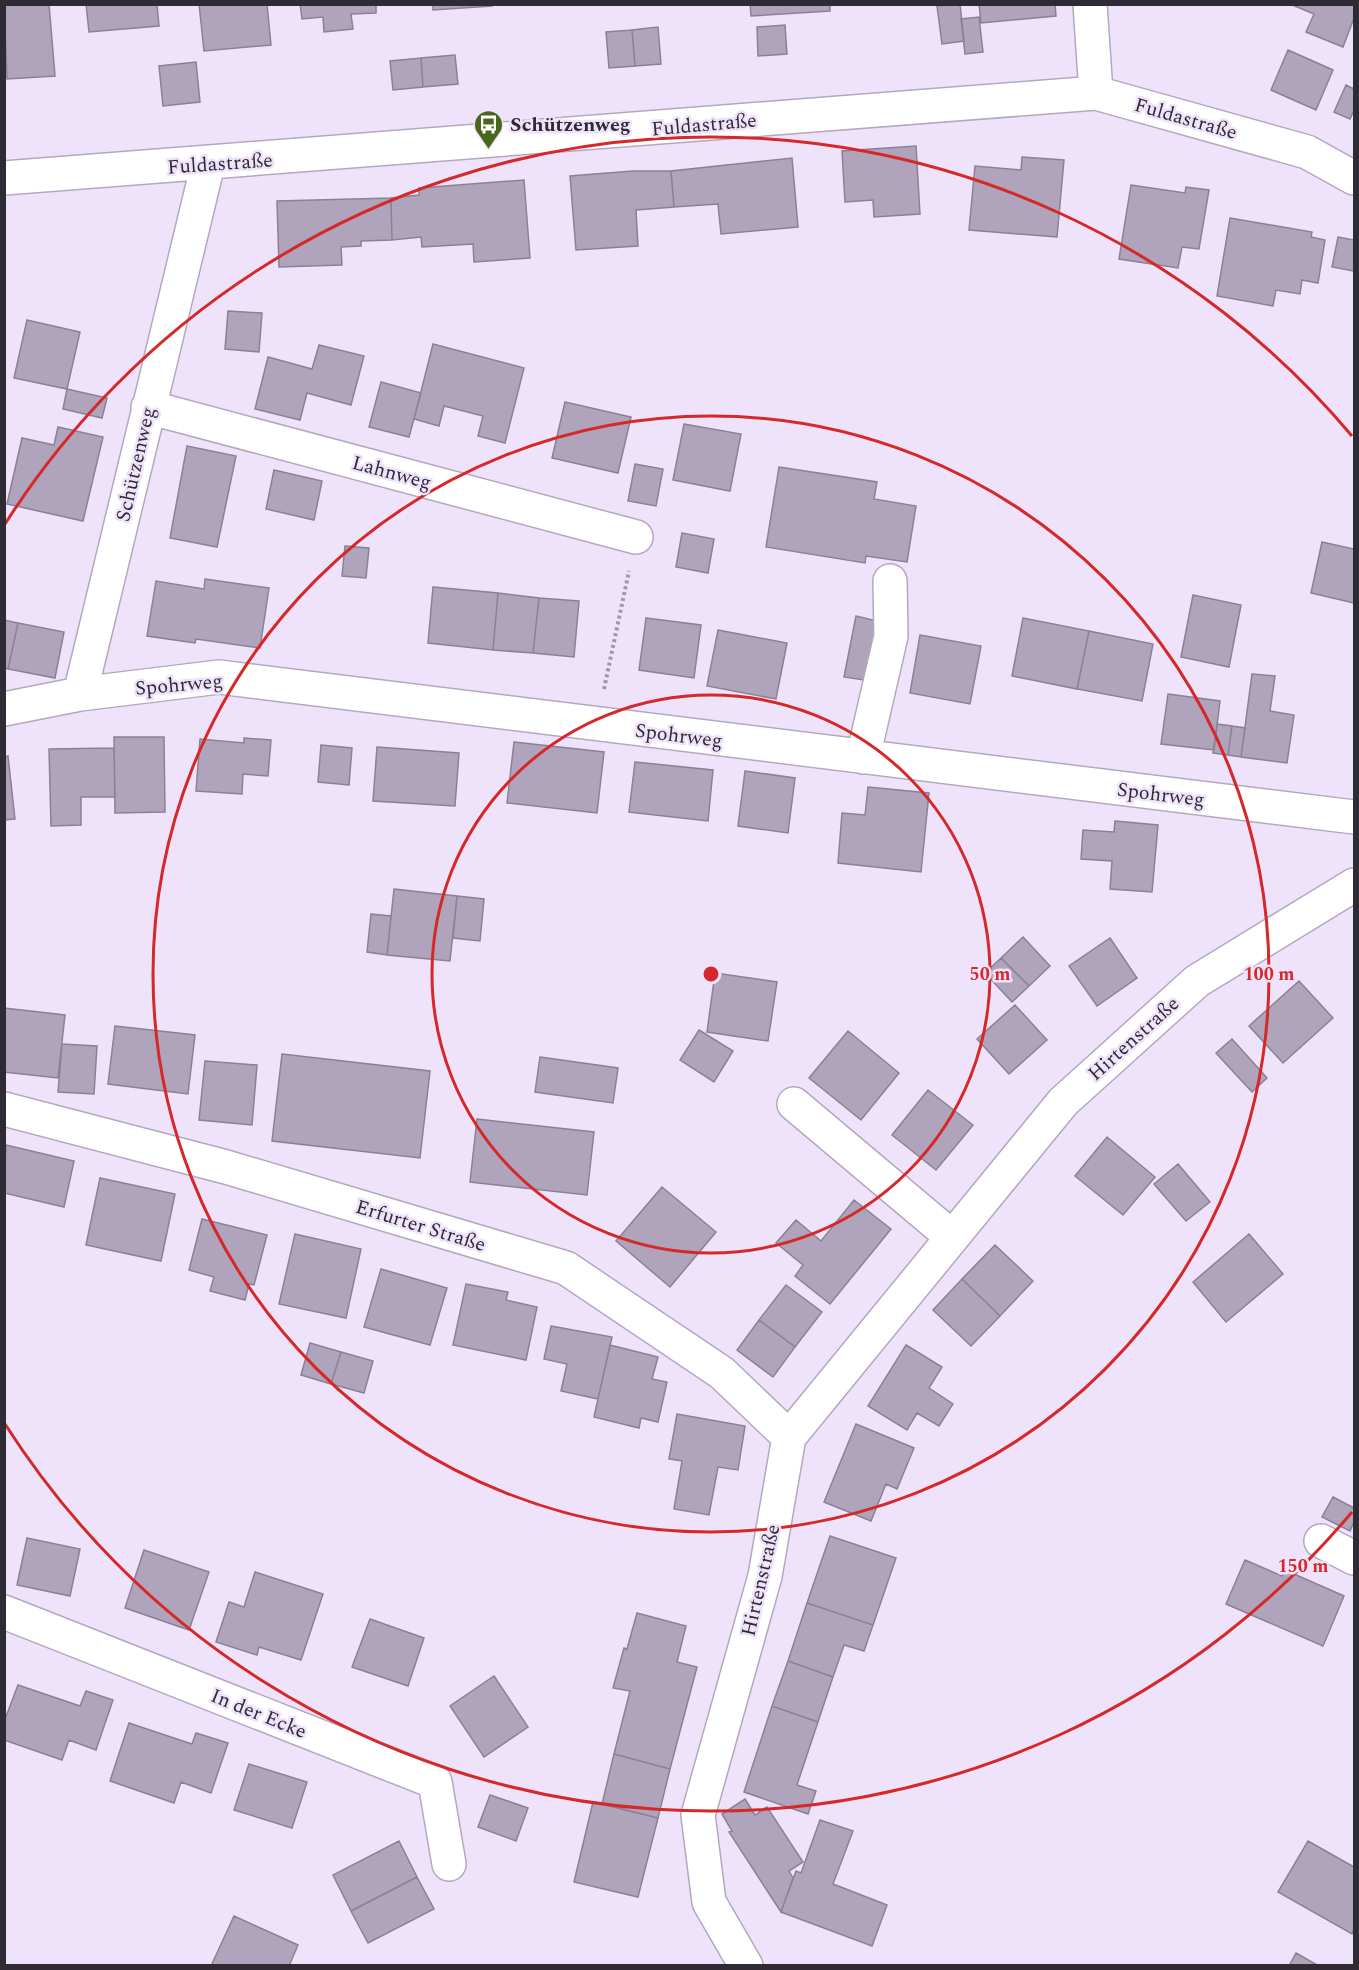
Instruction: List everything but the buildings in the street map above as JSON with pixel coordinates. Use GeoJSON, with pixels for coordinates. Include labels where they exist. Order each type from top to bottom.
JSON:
{"type":"FeatureCollection","features":[{"type":"Feature","properties":{"kind":"street"},"geometry":{"type":"LineString","coordinates":[[1090,4],[1096,93]]}},
{"type":"Feature","properties":{"kind":"street","name":"Fuldastraße"},"geometry":{"type":"LineString","coordinates":[[4,178],[208,164],[1096,93],[1307,152],[1354,178]]}},
{"type":"Feature","properties":{"kind":"street","name":"Schützenweg"},"geometry":{"type":"LineString","coordinates":[[80,694],[208,164]]}},
{"type":"Feature","properties":{"kind":"street","name":"Lahnweg"},"geometry":{"type":"LineString","coordinates":[[148,407],[636,537]]}},
{"type":"Feature","properties":{"kind":"street"},"geometry":{"type":"LineString","coordinates":[[862,757],[891,636],[890,581]]}},
{"type":"Feature","properties":{"kind":"street","name":"Spohrweg"},"geometry":{"type":"LineString","coordinates":[[4,709],[80,694],[219,677],[862,757],[1353,811]]}},
{"type":"Feature","properties":{"kind":"street","name":"Hirtenstraße"},"geometry":{"type":"LineString","coordinates":[[746,1965],[709,1902],[698,1815],[765,1576],[789,1437],[1063,1102],[1197,981],[1354,885]]}},
{"type":"Feature","properties":{"kind":"street"},"geometry":{"type":"LineString","coordinates":[[794,1104],[952,1237]]}},
{"type":"Feature","properties":{"kind":"street","name":"Erfurter Straße"},"geometry":{"type":"LineString","coordinates":[[4,1109],[226,1167],[566,1268],[722,1373],[789,1437]]}},
{"type":"Feature","properties":{"kind":"street"},"geometry":{"type":"LineString","coordinates":[[1321,1541],[1354,1558]]}},
{"type":"Feature","properties":{"kind":"street","name":"In der Ecke"},"geometry":{"type":"LineString","coordinates":[[4,1612],[435,1782],[449,1864]]}},
{"type":"Feature","properties":{"kind":"path"},"geometry":{"type":"LineString","coordinates":[[596,725],[636,537]]}},
{"type":"Feature","properties":{"kind":"place","name":"Schützenweg"},"geometry":{"type":"Point","coordinates":[489,150]}}]}
